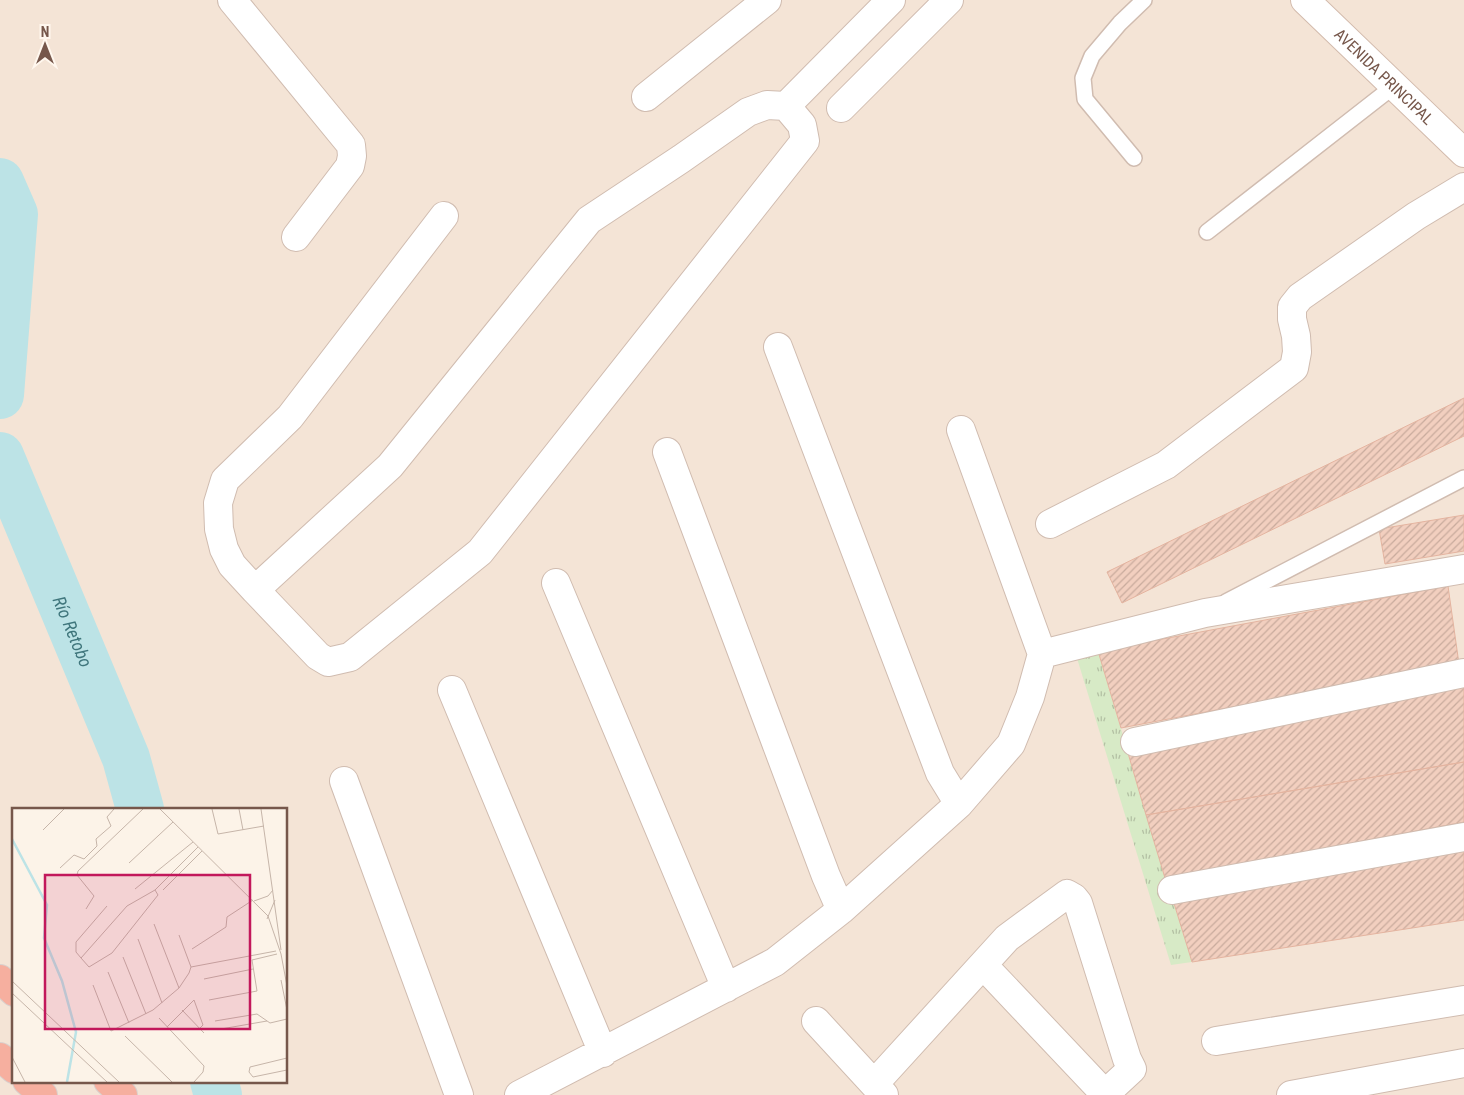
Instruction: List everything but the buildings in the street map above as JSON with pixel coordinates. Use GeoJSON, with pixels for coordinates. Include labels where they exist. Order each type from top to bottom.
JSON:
{"type":"FeatureCollection","features":[{"type":"Feature","properties":{"kind":"highway"},"geometry":{"type":"LineString","coordinates":[[0,978],[12,990]]}},
{"type":"Feature","properties":{"kind":"highway"},"geometry":{"type":"LineString","coordinates":[[0,1057],[12,1067]]}},
{"type":"Feature","properties":{"kind":"highway"},"geometry":{"type":"LineString","coordinates":[[28,1082],[43,1095]]}},
{"type":"Feature","properties":{"kind":"highway"},"geometry":{"type":"LineString","coordinates":[[108,1082],[123,1095]]}},
{"type":"Feature","properties":{"kind":"street"},"geometry":{"type":"LineString","coordinates":[[232,0],[351,145],[352,156],[350,166],[296,238]]}},
{"type":"Feature","properties":{"kind":"street"},"geometry":{"type":"LineString","coordinates":[[646,97],[767,0]]}},
{"type":"Feature","properties":{"kind":"street"},"geometry":{"type":"LineString","coordinates":[[786,106],[891,0]]}},
{"type":"Feature","properties":{"kind":"street"},"geometry":{"type":"LineString","coordinates":[[841,108],[949,0]]}},
{"type":"Feature","properties":{"kind":"street","name":"AVENIDA PRINCIPAL"},"geometry":{"type":"LineString","coordinates":[[1305,0],[1464,153]]}},
{"type":"Feature","properties":{"kind":"street"},"geometry":{"type":"LineString","coordinates":[[255,590],[390,466],[589,220],[748,112],[767,105],[786,106],[802,125],[805,141],[480,552],[350,657],[328,662],[318,656],[255,590],[232,565],[224,549],[218,503],[225,480],[290,417],[444,216]]}},
{"type":"Feature","properties":{"kind":"street"},"geometry":{"type":"LineString","coordinates":[[1050,524],[1166,465],[1294,368],[1297,352],[1292,307],[1300,297],[1416,216],[1464,188]]}},
{"type":"Feature","properties":{"kind":"street"},"geometry":{"type":"LineString","coordinates":[[778,347],[940,773],[959,804]]}},
{"type":"Feature","properties":{"kind":"street"},"geometry":{"type":"LineString","coordinates":[[519,1095],[776,962],[840,910],[959,804],[1011,744],[1030,697],[1042,654],[961,430]]}},
{"type":"Feature","properties":{"kind":"street"},"geometry":{"type":"LineString","coordinates":[[667,452],[840,910]]}},
{"type":"Feature","properties":{"kind":"street"},"geometry":{"type":"LineString","coordinates":[[1042,654],[1205,613],[1464,569]]}},
{"type":"Feature","properties":{"kind":"street"},"geometry":{"type":"LineString","coordinates":[[556,583],[726,988]]}},
{"type":"Feature","properties":{"kind":"street"},"geometry":{"type":"LineString","coordinates":[[1135,742],[1464,673]]}},
{"type":"Feature","properties":{"kind":"street"},"geometry":{"type":"LineString","coordinates":[[452,690],[603,1053]]}},
{"type":"Feature","properties":{"kind":"street"},"geometry":{"type":"LineString","coordinates":[[344,781],[459,1095]]}},
{"type":"Feature","properties":{"kind":"street"},"geometry":{"type":"LineString","coordinates":[[1172,890],[1464,837]]}},
{"type":"Feature","properties":{"kind":"street"},"geometry":{"type":"LineString","coordinates":[[816,1022],[879,1090],[983,965],[1007,938],[1067,894],[1078,903],[1124,1050],[1132,1069],[1106,1095],[983,965]]}},
{"type":"Feature","properties":{"kind":"street"},"geometry":{"type":"LineString","coordinates":[[1216,1041],[1464,1000]]}},
{"type":"Feature","properties":{"kind":"street"},"geometry":{"type":"LineString","coordinates":[[1291,1095],[1464,1064]]}},
{"type":"Feature","properties":{"kind":"lane"},"geometry":{"type":"LineString","coordinates":[[1134,158],[1085,99],[1083,78],[1092,56],[1144,0]]}},
{"type":"Feature","properties":{"kind":"lane"},"geometry":{"type":"LineString","coordinates":[[1208,232],[1394,86]]}},
{"type":"Feature","properties":{"kind":"lane"},"geometry":{"type":"LineString","coordinates":[[1205,613],[1464,478]]}},
{"type":"Feature","properties":{"kind":"shaded area"},"geometry":{"type":"Polygon","coordinates":[[[0,0],[1464,0],[1464,1095],[0,1095],[0,0]]]}},
{"type":"Feature","properties":{"kind":"green space"},"geometry":{"type":"Polygon","coordinates":[[[1098,651],[1165,878],[1192,962],[1171,965],[1076,655],[1098,651]]]}},
{"type":"Feature","properties":{"kind":"waterway","name":"Río Retobo"},"geometry":{"type":"LineString","coordinates":[[0,182],[14,214],[0,395]]}},
{"type":"Feature","properties":{"kind":"waterway","name":"Río Retobo"},"geometry":{"type":"LineString","coordinates":[[0,456],[126,758],[140,808]]}},
{"type":"Feature","properties":{"kind":"waterway","name":"Río Retobo"},"geometry":{"type":"LineString","coordinates":[[214,1082],[218,1095]]}}]}
